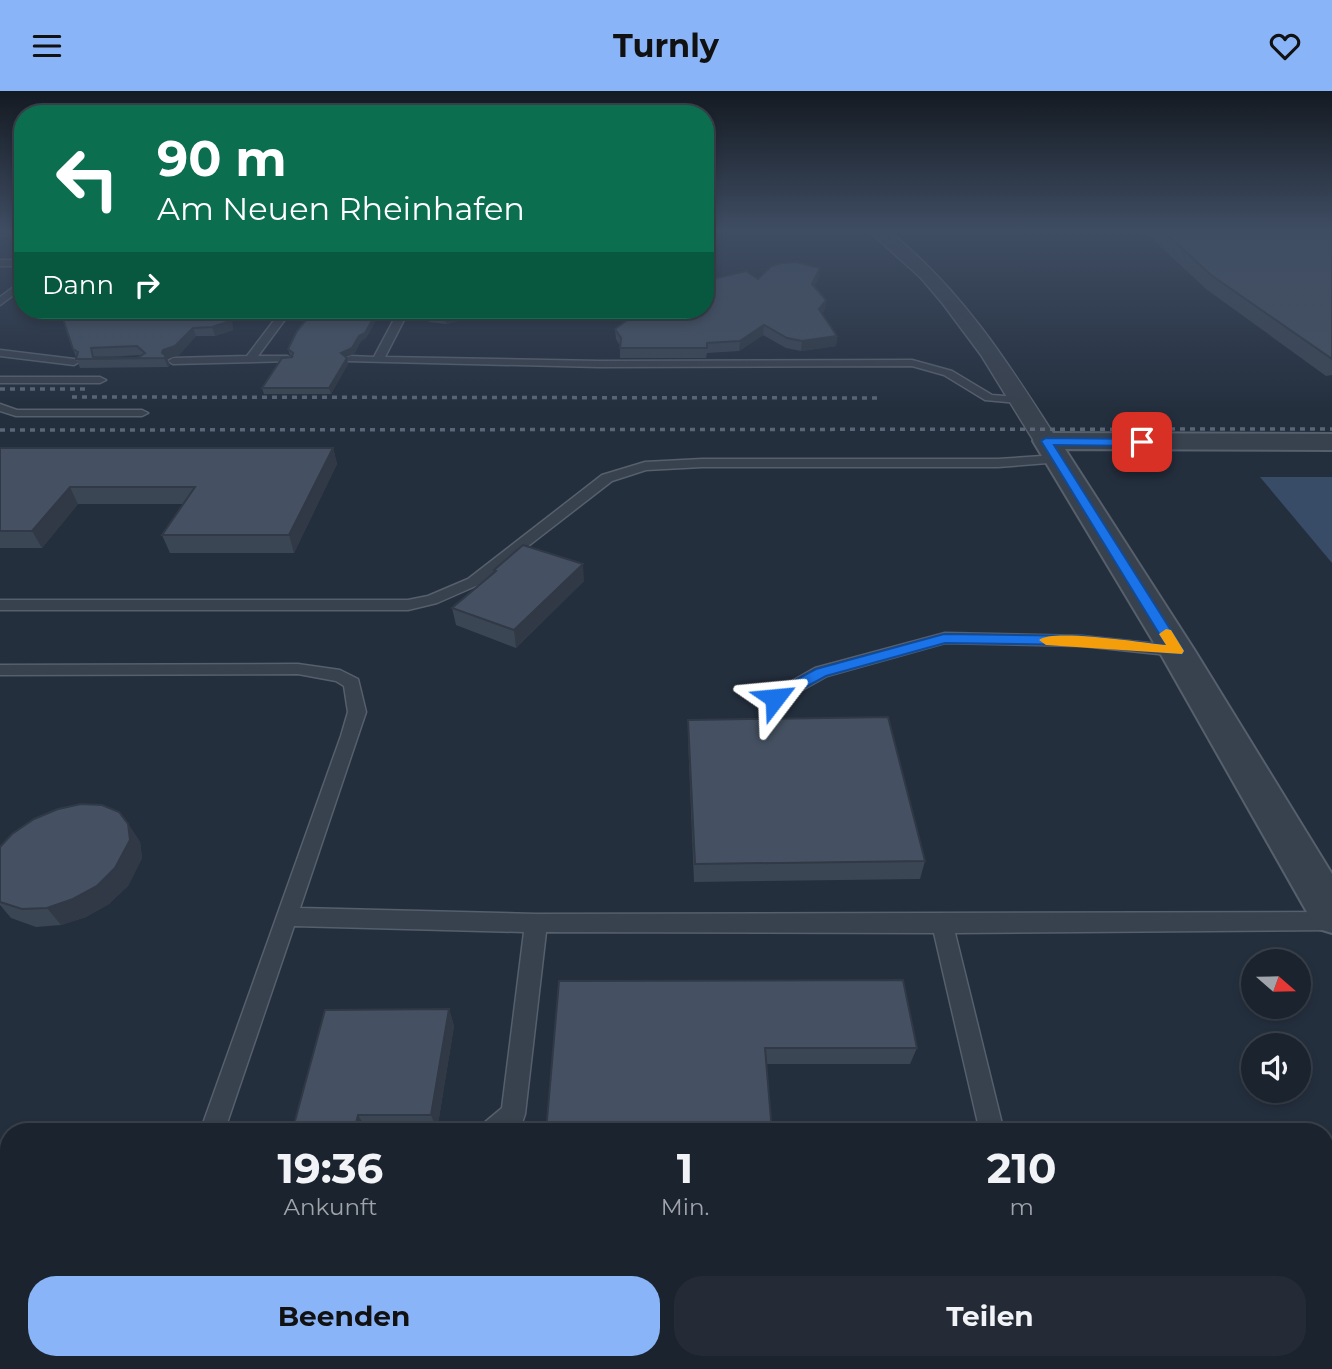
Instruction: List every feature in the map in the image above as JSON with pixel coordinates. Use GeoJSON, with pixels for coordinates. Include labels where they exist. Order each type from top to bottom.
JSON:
{"type":"FeatureCollection","features":[{"type":"Feature","properties":{"kind":"street"},"geometry":{"type":"LineString","coordinates":[[943,290],[1052,450],[1177,651],[1332,914]]}},
{"type":"Feature","properties":{"kind":"street"},"geometry":{"type":"LineString","coordinates":[[1052,450],[1332,442]]}},
{"type":"Feature","properties":{"kind":"lane"},"geometry":{"type":"LineString","coordinates":[[0,302],[14,290]]}},
{"type":"Feature","properties":{"kind":"lane"},"geometry":{"type":"LineString","coordinates":[[250,359],[280,319]]}},
{"type":"Feature","properties":{"kind":"lane"},"geometry":{"type":"LineString","coordinates":[[378,360],[399,319]]}},
{"type":"Feature","properties":{"kind":"lane"},"geometry":{"type":"LineString","coordinates":[[0,353],[74,362]]}},
{"type":"Feature","properties":{"kind":"lane"},"geometry":{"type":"LineString","coordinates":[[173,361],[287,359]]}},
{"type":"Feature","properties":{"kind":"lane"},"geometry":{"type":"LineString","coordinates":[[350,359],[598,364],[912,363],[948,373],[989,398],[1019,400]]}},
{"type":"Feature","properties":{"kind":"lane"},"geometry":{"type":"LineString","coordinates":[[0,380],[100,380]]}},
{"type":"Feature","properties":{"kind":"lane"},"geometry":{"type":"LineString","coordinates":[[0,407],[16,413],[142,413]]}},
{"type":"Feature","properties":{"kind":"lane"},"geometry":{"type":"LineString","coordinates":[[0,605],[408,605],[432,600],[466,586],[487,573],[607,478],[637,467],[664,463],[998,463],[1052,450]]}},
{"type":"Feature","properties":{"kind":"lane"},"geometry":{"type":"LineString","coordinates":[[775,698],[821,672],[944,638],[1082,641],[1177,651]]}},
{"type":"Feature","properties":{"kind":"lane"},"geometry":{"type":"LineString","coordinates":[[0,670],[298,669],[340,676],[352,683],[357,712],[350,736],[215,1123]]}},
{"type":"Feature","properties":{"kind":"lane"},"geometry":{"type":"LineString","coordinates":[[287,917],[536,923],[1332,921]]}},
{"type":"Feature","properties":{"kind":"lane"},"geometry":{"type":"LineString","coordinates":[[503,1123],[513,1114],[536,923]]}},
{"type":"Feature","properties":{"kind":"lane"},"geometry":{"type":"LineString","coordinates":[[942,923],[990,1123]]}},
{"type":"Feature","properties":{"kind":"water"},"geometry":{"type":"Polygon","coordinates":[[[1260,477],[1332,477],[1332,563],[1260,477]]]}},
{"type":"Feature","properties":{"kind":"building"},"geometry":{"type":"Polygon","coordinates":[[[714,290],[817,290],[826,300],[819,309],[837,336],[802,341],[787,338],[764,325],[740,341],[707,343],[707,348],[620,348],[621,338],[615,329],[628,319],[714,319],[714,290]]]}},
{"type":"Feature","properties":{"kind":"building"},"geometry":{"type":"Polygon","coordinates":[[[1232,290],[1332,290],[1332,359],[1232,290]]]}},
{"type":"Feature","properties":{"kind":"building"},"geometry":{"type":"Polygon","coordinates":[[[63,319],[230,319],[212,327],[193,328],[175,346],[163,350],[162,353],[166,356],[164,358],[76,359],[78,352],[73,349],[63,319]],[[137,346],[91,348],[93,357],[137,358],[145,353],[137,346]]]}},
{"type":"Feature","properties":{"kind":"building"},"geometry":{"type":"Polygon","coordinates":[[[307,319],[373,319],[352,348],[341,353],[347,358],[329,388],[262,388],[282,358],[292,357],[293,353],[288,349],[307,319]]]}},
{"type":"Feature","properties":{"kind":"building"},"geometry":{"type":"Polygon","coordinates":[[[0,448],[333,448],[289,535],[162,535],[195,487],[70,487],[32,531],[0,531],[0,448]]]}},
{"type":"Feature","properties":{"kind":"building"},"geometry":{"type":"Polygon","coordinates":[[[523,545],[583,564],[514,630],[452,608],[496,571],[494,570],[523,545]]]}},
{"type":"Feature","properties":{"kind":"building"},"geometry":{"type":"Polygon","coordinates":[[[888,717],[925,861],[695,864],[688,720],[888,717]]]}},
{"type":"Feature","properties":{"kind":"building"},"geometry":{"type":"Polygon","coordinates":[[[81,804],[102,805],[119,812],[128,824],[130,840],[115,868],[97,886],[73,899],[47,908],[22,909],[0,902],[0,847],[12,834],[34,819],[58,809],[81,804]]]}},
{"type":"Feature","properties":{"kind":"building"},"geometry":{"type":"Polygon","coordinates":[[[903,980],[917,1048],[765,1048],[771,1123],[547,1123],[559,981],[903,980]]]}},
{"type":"Feature","properties":{"kind":"building"},"geometry":{"type":"Polygon","coordinates":[[[449,1009],[431,1115],[358,1115],[356,1123],[294,1123],[325,1010],[449,1009]]]}},
{"type":"Feature","properties":{"kind":"railway"},"geometry":{"type":"LineString","coordinates":[[0,389],[85,389]]}},
{"type":"Feature","properties":{"kind":"railway"},"geometry":{"type":"LineString","coordinates":[[72,397],[880,398]]}},
{"type":"Feature","properties":{"kind":"railway"},"geometry":{"type":"LineString","coordinates":[[0,430],[1332,429]]}},
{"type":"Feature","properties":{"kind":"slow traffic"},"geometry":{"type":"LineString","coordinates":[[1046,640],[1177,651],[1166,634]]}},
{"type":"Feature","properties":{"kind":"route"},"geometry":{"type":"LineString","coordinates":[[775,698],[821,672],[944,638],[1082,641],[1177,651],[1046,441],[1142,442]]}}]}
